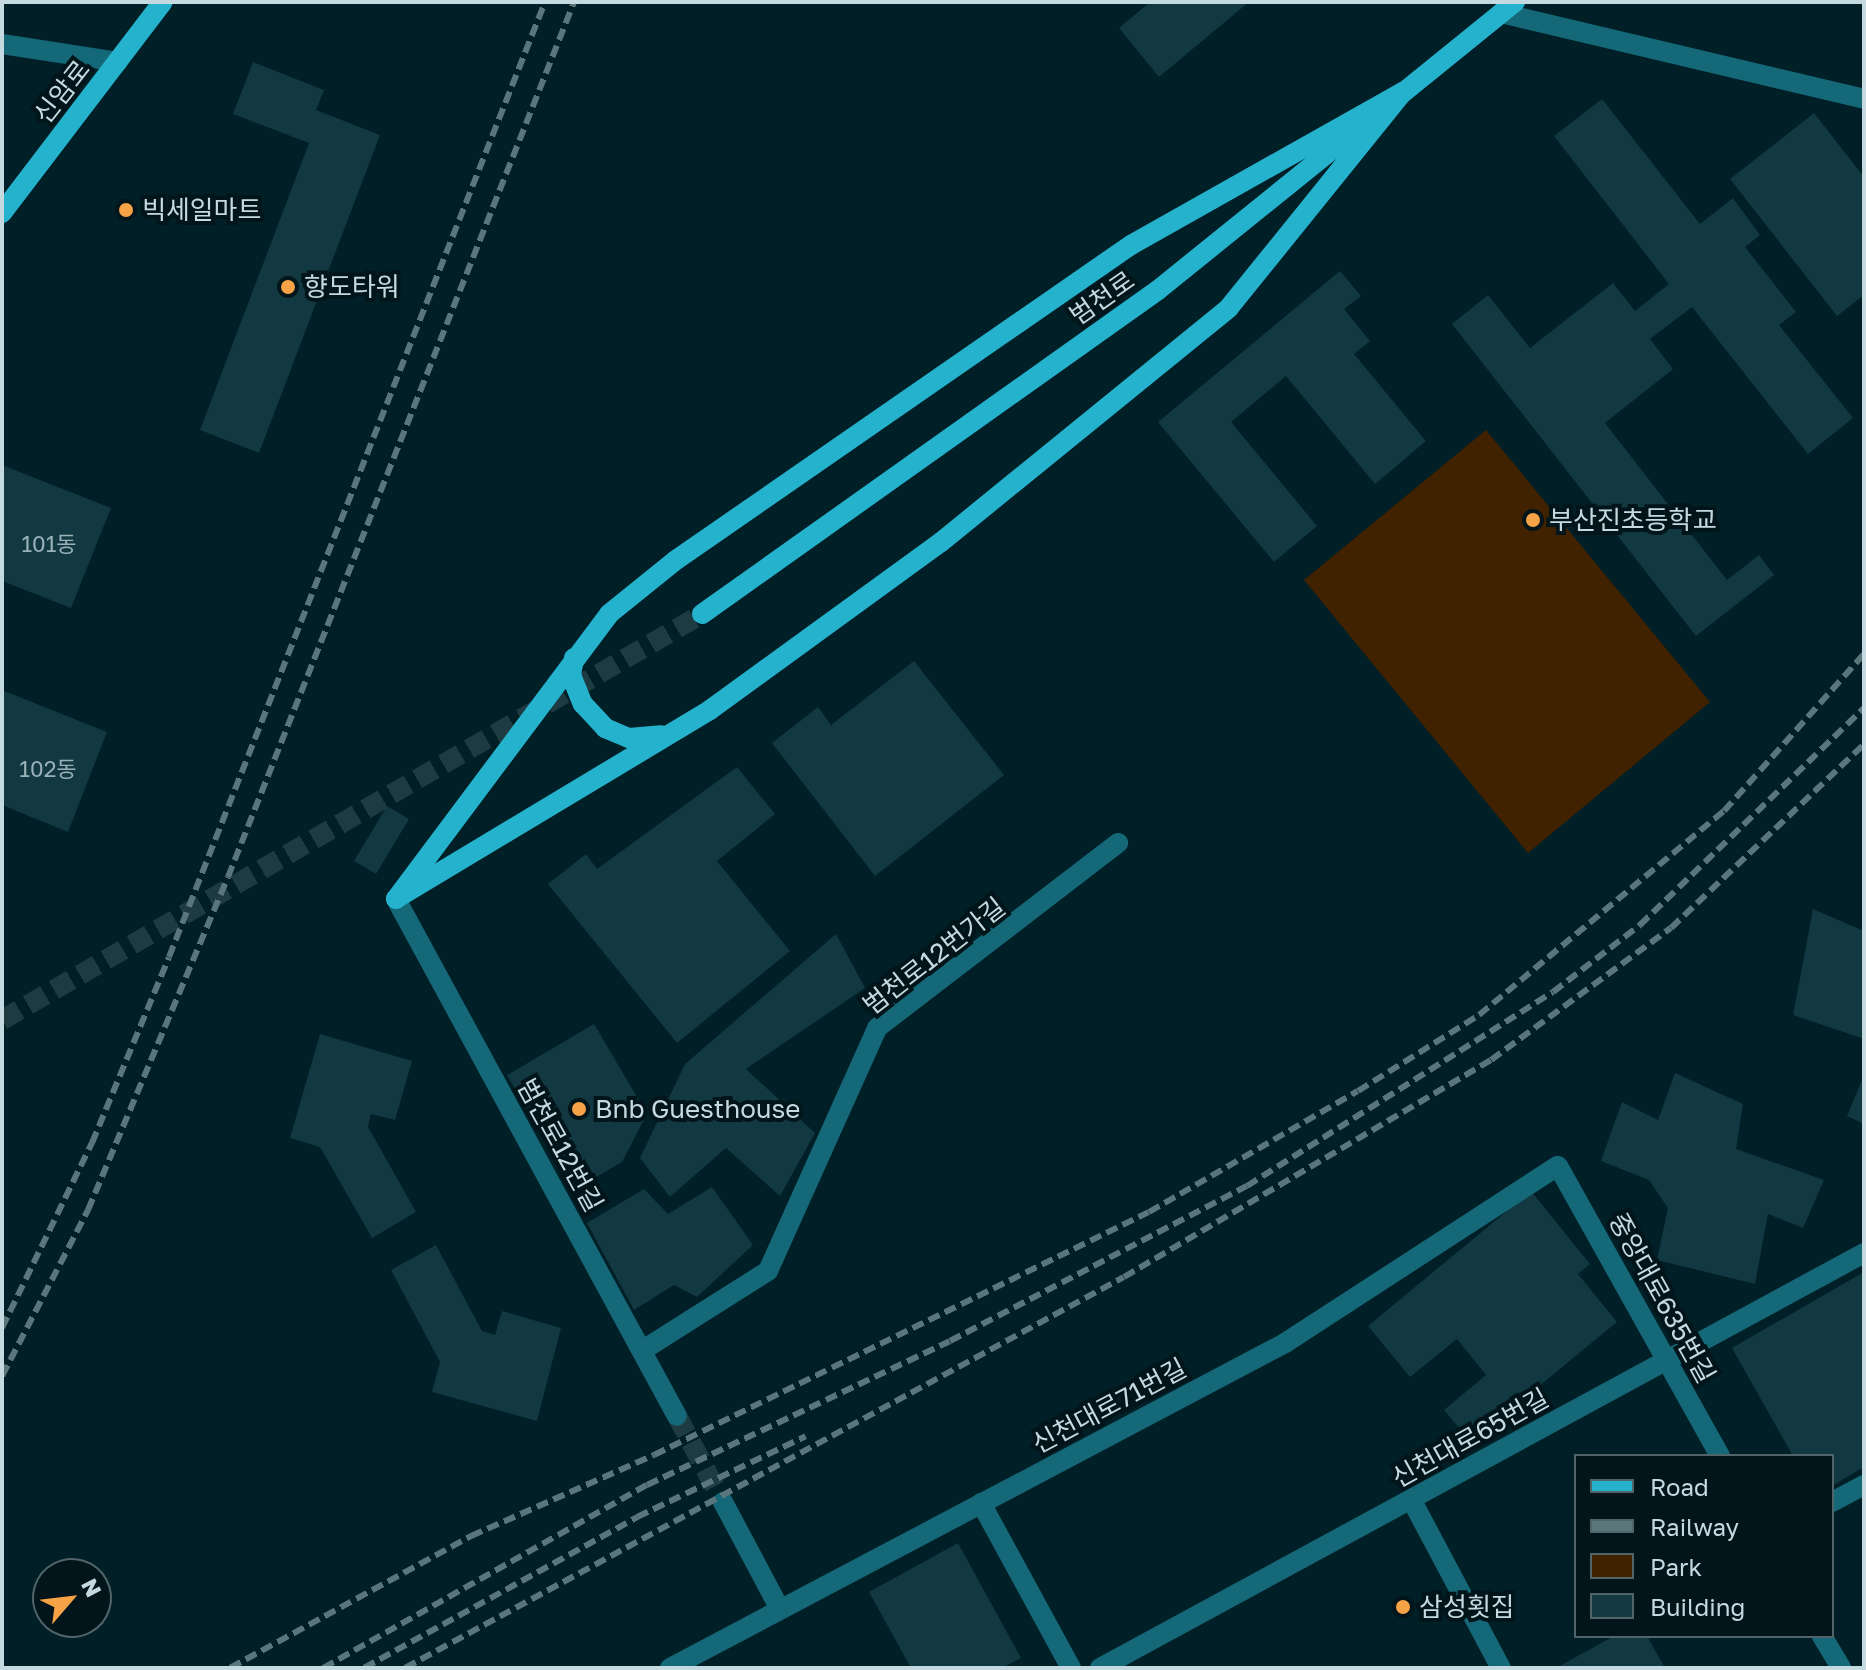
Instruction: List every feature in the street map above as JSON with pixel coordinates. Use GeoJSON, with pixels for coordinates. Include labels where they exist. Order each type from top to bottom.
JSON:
{"type":"FeatureCollection","features":[{"type":"Feature","properties":{"kind":"main road","name":"신암로"},"geometry":{"type":"LineString","coordinates":[[2,213],[163,2]]}},
{"type":"Feature","properties":{"kind":"main road","name":"범천로"},"geometry":{"type":"LineString","coordinates":[[702,614],[1158,290],[1508,7]]}},
{"type":"Feature","properties":{"kind":"main road"},"geometry":{"type":"LineString","coordinates":[[396,899],[609,614],[676,560],[1131,245],[1403,92]]}},
{"type":"Feature","properties":{"kind":"main road"},"geometry":{"type":"LineString","coordinates":[[396,899],[710,710],[941,542],[1229,308],[1403,92]]}},
{"type":"Feature","properties":{"kind":"main road"},"geometry":{"type":"LineString","coordinates":[[574,658],[571,675],[583,704],[605,728],[629,738],[660,735],[710,710]]}},
{"type":"Feature","properties":{"kind":"street"},"geometry":{"type":"LineString","coordinates":[[1508,7],[1864,99]]}},
{"type":"Feature","properties":{"kind":"street"},"geometry":{"type":"LineString","coordinates":[[2,44],[118,62]]}},
{"type":"Feature","properties":{"kind":"street","name":"범천로12번가길"},"geometry":{"type":"LineString","coordinates":[[643,1350],[768,1271],[877,1028],[1118,843]]}},
{"type":"Feature","properties":{"kind":"street","name":"범천로12번길"},"geometry":{"type":"LineString","coordinates":[[396,899],[677,1416]]}},
{"type":"Feature","properties":{"kind":"street","name":"중앙대로635번길"},"geometry":{"type":"LineString","coordinates":[[1558,1166],[1719,1454]]}},
{"type":"Feature","properties":{"kind":"street","name":"신천대로71번길"},"geometry":{"type":"LineString","coordinates":[[670,1668],[1285,1343],[1558,1166]]}},
{"type":"Feature","properties":{"kind":"street","name":"신천대로65번길"},"geometry":{"type":"LineString","coordinates":[[1100,1668],[1864,1253]]}},
{"type":"Feature","properties":{"kind":"street"},"geometry":{"type":"LineString","coordinates":[[1834,1501],[1864,1485]]}},
{"type":"Feature","properties":{"kind":"street"},"geometry":{"type":"LineString","coordinates":[[1411,1499],[1492,1665]]}},
{"type":"Feature","properties":{"kind":"street"},"geometry":{"type":"LineString","coordinates":[[723,1502],[780,1609]]}},
{"type":"Feature","properties":{"kind":"street"},"geometry":{"type":"LineString","coordinates":[[981,1503],[1071,1668]]}},
{"type":"Feature","properties":{"kind":"street"},"geometry":{"type":"LineString","coordinates":[[1823,1638],[1841,1668]]}},
{"type":"Feature","properties":{"kind":"green space"},"geometry":{"type":"Polygon","coordinates":[[[1486,430],[1710,702],[1528,853],[1304,580],[1486,430]]]}},
{"type":"Feature","properties":{"kind":"building"},"geometry":{"type":"Polygon","coordinates":[[[1150,2],[1249,2],[1159,77],[1119,28],[1150,2]]]}},
{"type":"Feature","properties":{"kind":"building","name":"향도타워"},"geometry":{"type":"Polygon","coordinates":[[[253,62],[324,90],[316,110],[380,135],[259,453],[200,430],[309,143],[233,114],[253,62]]]}},
{"type":"Feature","properties":{"kind":"building"},"geometry":{"type":"Polygon","coordinates":[[[1602,99],[1700,224],[1733,198],[1760,235],[1745,247],[1796,312],[1779,325],[1853,418],[1808,454],[1692,307],[1650,339],[1673,369],[1605,423],[1727,580],[1759,555],[1774,575],[1696,636],[1452,324],[1488,295],[1530,348],[1613,283],[1635,311],[1669,284],[1554,136],[1602,99]]]}},
{"type":"Feature","properties":{"kind":"building"},"geometry":{"type":"Polygon","coordinates":[[[1814,113],[1864,177],[1864,295],[1837,316],[1730,179],[1814,113]]]}},
{"type":"Feature","properties":{"kind":"building"},"geometry":{"type":"Polygon","coordinates":[[[1340,271],[1361,296],[1344,309],[1370,341],[1354,354],[1426,441],[1375,484],[1286,376],[1231,422],[1317,526],[1274,562],[1158,422],[1340,271]]]}},
{"type":"Feature","properties":{"kind":"building"},"geometry":{"type":"Polygon","coordinates":[[[2,465],[111,508],[71,608],[2,581],[2,465]]]}},
{"type":"Feature","properties":{"kind":"building"},"geometry":{"type":"Polygon","coordinates":[[[914,661],[1004,775],[875,876],[772,743],[818,707],[831,725],[914,661]]]}},
{"type":"Feature","properties":{"kind":"building"},"geometry":{"type":"Polygon","coordinates":[[[2,690],[107,732],[68,832],[2,805],[2,690]]]}},
{"type":"Feature","properties":{"kind":"building"},"geometry":{"type":"Polygon","coordinates":[[[737,767],[775,814],[717,861],[790,951],[677,1043],[548,884],[586,854],[597,869],[737,767]]]}},
{"type":"Feature","properties":{"kind":"building"},"geometry":{"type":"Polygon","coordinates":[[[387,806],[409,819],[376,874],[354,861],[387,806]]]}},
{"type":"Feature","properties":{"kind":"building"},"geometry":{"type":"Polygon","coordinates":[[[1813,909],[1864,931],[1864,1039],[1793,1015],[1813,909]]]}},
{"type":"Feature","properties":{"kind":"building"},"geometry":{"type":"Polygon","coordinates":[[[836,934],[865,988],[746,1069],[815,1133],[780,1196],[726,1148],[670,1197],[640,1158],[685,1064],[836,934]]]}},
{"type":"Feature","properties":{"kind":"building"},"geometry":{"type":"Polygon","coordinates":[[[594,1024],[647,1114],[622,1162],[574,1190],[507,1075],[594,1024]]]}},
{"type":"Feature","properties":{"kind":"building"},"geometry":{"type":"Polygon","coordinates":[[[320,1034],[412,1061],[395,1120],[371,1114],[368,1127],[416,1212],[372,1238],[320,1147],[290,1138],[320,1034]]]}},
{"type":"Feature","properties":{"kind":"building"},"geometry":{"type":"Polygon","coordinates":[[[1675,1073],[1743,1104],[1736,1149],[1824,1180],[1803,1228],[1768,1214],[1755,1284],[1657,1260],[1668,1208],[1649,1180],[1601,1161],[1622,1102],[1658,1120],[1675,1073]]]}},
{"type":"Feature","properties":{"kind":"building"},"geometry":{"type":"Polygon","coordinates":[[[1864,1075],[1864,1124],[1847,1116],[1864,1075]]]}},
{"type":"Feature","properties":{"kind":"building"},"geometry":{"type":"Polygon","coordinates":[[[712,1187],[753,1245],[697,1297],[674,1285],[634,1310],[587,1223],[644,1189],[668,1214],[712,1187]]]}},
{"type":"Feature","properties":{"kind":"building"},"geometry":{"type":"Polygon","coordinates":[[[1531,1191],[1590,1264],[1578,1274],[1617,1322],[1471,1442],[1444,1410],[1486,1375],[1457,1339],[1410,1377],[1368,1326],[1531,1191]]]}},
{"type":"Feature","properties":{"kind":"building"},"geometry":{"type":"Polygon","coordinates":[[[436,1245],[482,1331],[495,1335],[502,1311],[561,1328],[537,1421],[432,1392],[440,1362],[391,1270],[436,1245]]]}},
{"type":"Feature","properties":{"kind":"building"},"geometry":{"type":"Polygon","coordinates":[[[1864,1272],[1864,1467],[1834,1485],[1834,1454],[1792,1454],[1732,1348],[1864,1272]]]}},
{"type":"Feature","properties":{"kind":"building"},"geometry":{"type":"Polygon","coordinates":[[[958,1543],[1021,1658],[1002,1668],[911,1668],[869,1592],[958,1543]]]}},
{"type":"Feature","properties":{"kind":"building"},"geometry":{"type":"Polygon","coordinates":[[[1610,1638],[1648,1638],[1665,1668],[1556,1668],[1610,1638]]]}},
{"type":"Feature","properties":{"kind":"tunnel"},"geometry":{"type":"LineString","coordinates":[[2,1020],[702,614]]}},
{"type":"Feature","properties":{"kind":"tunnel"},"geometry":{"type":"LineString","coordinates":[[677,1416],[723,1502]]}},
{"type":"Feature","properties":{"kind":"railway"},"geometry":{"type":"LineString","coordinates":[[2,1328],[92,1143],[169,957],[545,2]]}},
{"type":"Feature","properties":{"kind":"railway"},"geometry":{"type":"LineString","coordinates":[[2,1376],[88,1210],[228,877],[574,2]]}},
{"type":"Feature","properties":{"kind":"railway"},"geometry":{"type":"LineString","coordinates":[[230,1668],[471,1536],[654,1455],[1149,1212],[1358,1091],[1479,1015],[1724,811],[1864,654]]}},
{"type":"Feature","properties":{"kind":"railway"},"geometry":{"type":"LineString","coordinates":[[323,1668],[647,1485],[950,1341],[1247,1186],[1553,992],[1640,925],[1864,708]]}},
{"type":"Feature","properties":{"kind":"railway"},"geometry":{"type":"LineString","coordinates":[[405,1668],[1124,1277],[1491,1060],[1671,928],[1864,744]]}},
{"type":"Feature","properties":{"kind":"railway"},"geometry":{"type":"LineString","coordinates":[[364,1668],[637,1517],[806,1436]]}},
{"type":"Feature","properties":{"kind":"place","name":"빅세일마트"},"geometry":{"type":"Point","coordinates":[126,210]}},
{"type":"Feature","properties":{"kind":"place","name":"향도타워"},"geometry":{"type":"Point","coordinates":[288,287]}},
{"type":"Feature","properties":{"kind":"place","name":"부산진초등학교"},"geometry":{"type":"Point","coordinates":[1533,520]}},
{"type":"Feature","properties":{"kind":"place","name":"Bnb Guesthouse"},"geometry":{"type":"Point","coordinates":[579,1109]}},
{"type":"Feature","properties":{"kind":"place","name":"삼성횟집"},"geometry":{"type":"Point","coordinates":[1403,1607]}}]}
